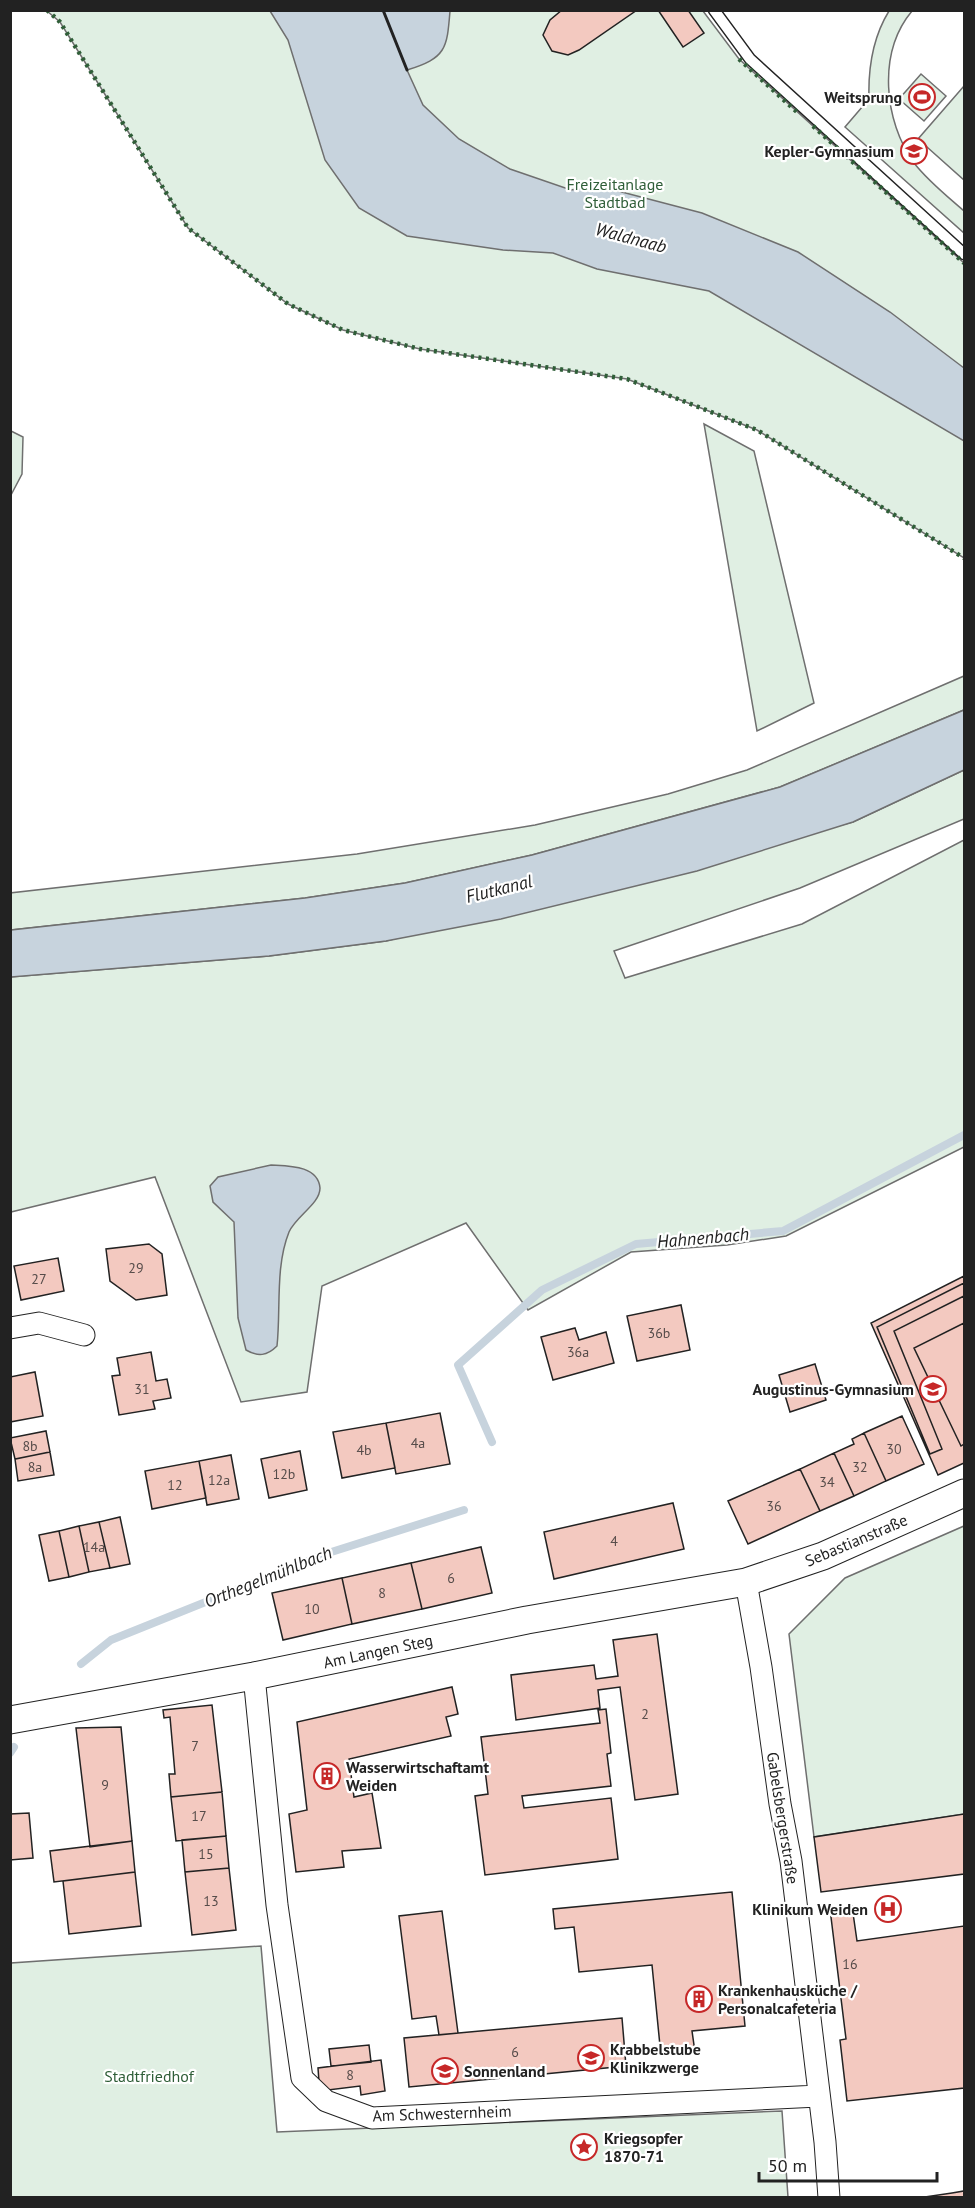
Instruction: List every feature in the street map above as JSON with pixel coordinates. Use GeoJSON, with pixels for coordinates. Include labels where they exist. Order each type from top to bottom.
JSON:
{"type":"FeatureCollection","features":[{"type":"Feature","properties":{"kind":"street"},"geometry":{"type":"LineString","coordinates":[[10,1328],[39,1323],[84,1335]]}},
{"type":"Feature","properties":{"kind":"street","name":"Sebastianstraße"},"geometry":{"type":"LineString","coordinates":[[746,1582],[824,1556],[964,1493]]}},
{"type":"Feature","properties":{"kind":"street","name":"Am Langen Steg"},"geometry":{"type":"LineString","coordinates":[[10,1720],[254,1676],[527,1620],[746,1582]]}},
{"type":"Feature","properties":{"kind":"street","name":"Gabelsbergerstraße"},"geometry":{"type":"LineString","coordinates":[[746,1582],[761,1667],[780,1804],[791,1860],[825,2142],[829,2198]]}},
{"type":"Feature","properties":{"kind":"street","name":"Am Schwesternheim"},"geometry":{"type":"LineString","coordinates":[[254,1676],[277,1905],[302,2078],[326,2101],[372,2118],[818,2097]]}},
{"type":"Feature","properties":{"kind":"lane"},"geometry":{"type":"LineString","coordinates":[[714,10],[750,59],[964,254]]}},
{"type":"Feature","properties":{"kind":"green space","name":"Freizeitanlage Stadtbad"},"geometry":{"type":"Polygon","coordinates":[[[47,11],[703,11],[739,59],[964,263],[964,558],[757,430],[627,379],[420,349],[343,330],[288,304],[188,228],[60,22],[47,11]]]}},
{"type":"Feature","properties":{"kind":"green space"},"geometry":{"type":"Polygon","coordinates":[[[889,11],[912,11],[893,47],[889,66],[891,108],[896,127],[914,163],[931,182],[964,211],[964,233],[845,127],[869,99],[869,76],[875,42],[889,11]]]}},
{"type":"Feature","properties":{"kind":"green space","name":"Weitsprung"},"geometry":{"type":"Polygon","coordinates":[[[921,74],[946,96],[924,121],[899,99],[921,74]]]}},
{"type":"Feature","properties":{"kind":"green space"},"geometry":{"type":"Polygon","coordinates":[[[964,86],[964,180],[918,139],[964,86]]]}},
{"type":"Feature","properties":{"kind":"green space"},"geometry":{"type":"Polygon","coordinates":[[[704,424],[754,451],[814,703],[757,731],[704,424]]]}},
{"type":"Feature","properties":{"kind":"green space"},"geometry":{"type":"Polygon","coordinates":[[[11,431],[23,437],[22,474],[11,495],[11,431]]]}},
{"type":"Feature","properties":{"kind":"green space"},"geometry":{"type":"Polygon","coordinates":[[[964,676],[964,710],[780,787],[532,855],[405,883],[305,898],[11,930],[10,893],[357,854],[535,825],[668,794],[747,770],[964,676]]]}},
{"type":"Feature","properties":{"kind":"green space"},"geometry":{"type":"Polygon","coordinates":[[[964,770],[964,819],[800,888],[614,951],[625,978],[802,924],[964,840],[964,1147],[786,1236],[727,1245],[631,1252],[528,1310],[466,1223],[322,1286],[307,1392],[241,1402],[155,1177],[11,1212],[10,977],[269,956],[386,941],[853,822],[964,770]]]}},
{"type":"Feature","properties":{"kind":"green space"},"geometry":{"type":"Polygon","coordinates":[[[964,1526],[964,1814],[814,1837],[789,1634],[845,1578],[964,1526]]]}},
{"type":"Feature","properties":{"kind":"green space","name":"Stadtfriedhof"},"geometry":{"type":"Polygon","coordinates":[[[261,1946],[277,2132],[782,2111],[788,2197],[11,2198],[11,1963],[261,1946]]]}},
{"type":"Feature","properties":{"kind":"water","name":"Waldnaab"},"geometry":{"type":"Polygon","coordinates":[[[270,11],[450,11],[448,35],[442,50],[430,61],[407,70],[423,105],[459,139],[510,169],[571,190],[599,186],[702,213],[798,252],[890,312],[964,368],[964,441],[709,291],[597,269],[553,253],[503,250],[407,236],[359,208],[325,160],[288,40],[270,11]]]}},
{"type":"Feature","properties":{"kind":"water","name":"Flutkanal"},"geometry":{"type":"Polygon","coordinates":[[[964,710],[964,770],[853,822],[697,871],[501,919],[386,941],[269,956],[11,977],[11,930],[305,898],[405,883],[532,855],[780,787],[964,710]]]}},
{"type":"Feature","properties":{"kind":"water"},"geometry":{"type":"Polygon","coordinates":[[[271,1165],[301,1168],[308,1171],[318,1180],[320,1188],[312,1205],[292,1226],[285,1245],[280,1274],[277,1346],[266,1354],[255,1354],[246,1350],[238,1318],[234,1222],[213,1202],[210,1186],[218,1177],[271,1165]]]}},
{"type":"Feature","properties":{"kind":"building"},"geometry":{"type":"Polygon","coordinates":[[[562,10],[637,10],[579,50],[568,55],[552,51],[543,35],[550,20],[562,10]]]}},
{"type":"Feature","properties":{"kind":"building"},"geometry":{"type":"Polygon","coordinates":[[[658,10],[688,10],[704,33],[683,47],[658,10]]]}},
{"type":"Feature","properties":{"kind":"building"},"geometry":{"type":"Polygon","coordinates":[[[149,1244],[162,1254],[167,1295],[136,1300],[110,1281],[106,1249],[149,1244]]]}},
{"type":"Feature","properties":{"kind":"building"},"geometry":{"type":"Polygon","coordinates":[[[58,1258],[64,1291],[21,1300],[14,1266],[58,1258]]]}},
{"type":"Feature","properties":{"kind":"building","name":"Augustinus-Gymnasium"},"geometry":{"type":"Polygon","coordinates":[[[964,1276],[964,1463],[938,1475],[871,1323],[964,1276]]]}},
{"type":"Feature","properties":{"kind":"building"},"geometry":{"type":"Polygon","coordinates":[[[964,1283],[964,1296],[894,1331],[942,1449],[930,1454],[877,1327],[964,1283]]]}},
{"type":"Feature","properties":{"kind":"building"},"geometry":{"type":"Polygon","coordinates":[[[681,1305],[690,1350],[637,1361],[627,1316],[681,1305]]]}},
{"type":"Feature","properties":{"kind":"building"},"geometry":{"type":"Polygon","coordinates":[[[964,1323],[964,1444],[961,1446],[914,1348],[964,1323]]]}},
{"type":"Feature","properties":{"kind":"building"},"geometry":{"type":"Polygon","coordinates":[[[575,1328],[579,1340],[606,1332],[614,1363],[553,1380],[541,1337],[575,1328]]]}},
{"type":"Feature","properties":{"kind":"building"},"geometry":{"type":"Polygon","coordinates":[[[151,1352],[156,1381],[167,1379],[171,1398],[153,1401],[155,1409],[119,1415],[112,1376],[120,1375],[117,1358],[151,1352]]]}},
{"type":"Feature","properties":{"kind":"building"},"geometry":{"type":"Polygon","coordinates":[[[815,1364],[826,1400],[790,1412],[779,1375],[815,1364]]]}},
{"type":"Feature","properties":{"kind":"building"},"geometry":{"type":"Polygon","coordinates":[[[35,1372],[43,1416],[10,1422],[10,1377],[35,1372]]]}},
{"type":"Feature","properties":{"kind":"building"},"geometry":{"type":"Polygon","coordinates":[[[440,1413],[450,1464],[396,1474],[386,1423],[440,1413]]]}},
{"type":"Feature","properties":{"kind":"building"},"geometry":{"type":"Polygon","coordinates":[[[902,1416],[924,1464],[886,1481],[864,1433],[902,1416]]]}},
{"type":"Feature","properties":{"kind":"building"},"geometry":{"type":"Polygon","coordinates":[[[386,1423],[395,1468],[342,1478],[333,1432],[386,1423]]]}},
{"type":"Feature","properties":{"kind":"building"},"geometry":{"type":"Polygon","coordinates":[[[46,1431],[50,1452],[15,1459],[10,1438],[46,1431]]]}},
{"type":"Feature","properties":{"kind":"building"},"geometry":{"type":"Polygon","coordinates":[[[864,1433],[886,1481],[854,1496],[834,1453],[854,1444],[852,1439],[864,1433]]]}},
{"type":"Feature","properties":{"kind":"building"},"geometry":{"type":"Polygon","coordinates":[[[300,1451],[307,1490],[269,1498],[261,1459],[300,1451]]]}},
{"type":"Feature","properties":{"kind":"building"},"geometry":{"type":"Polygon","coordinates":[[[50,1452],[54,1475],[18,1481],[15,1459],[50,1452]]]}},
{"type":"Feature","properties":{"kind":"building"},"geometry":{"type":"Polygon","coordinates":[[[834,1453],[854,1496],[820,1511],[800,1469],[834,1453]]]}},
{"type":"Feature","properties":{"kind":"building"},"geometry":{"type":"Polygon","coordinates":[[[231,1455],[239,1499],[207,1505],[199,1461],[231,1455]]]}},
{"type":"Feature","properties":{"kind":"building"},"geometry":{"type":"Polygon","coordinates":[[[199,1461],[206,1498],[152,1509],[145,1471],[199,1461]]]}},
{"type":"Feature","properties":{"kind":"building"},"geometry":{"type":"Polygon","coordinates":[[[800,1469],[820,1511],[748,1544],[728,1501],[800,1469]]]}},
{"type":"Feature","properties":{"kind":"building"},"geometry":{"type":"Polygon","coordinates":[[[673,1503],[684,1549],[554,1579],[544,1532],[673,1503]]]}},
{"type":"Feature","properties":{"kind":"building"},"geometry":{"type":"Polygon","coordinates":[[[120,1517],[130,1564],[110,1568],[99,1522],[120,1517]]]}},
{"type":"Feature","properties":{"kind":"building"},"geometry":{"type":"Polygon","coordinates":[[[99,1522],[110,1568],[89,1572],[79,1526],[99,1522]]]}},
{"type":"Feature","properties":{"kind":"building"},"geometry":{"type":"Polygon","coordinates":[[[79,1526],[89,1572],[69,1577],[59,1531],[79,1526]]]}},
{"type":"Feature","properties":{"kind":"building"},"geometry":{"type":"Polygon","coordinates":[[[59,1531],[69,1577],[49,1581],[39,1535],[59,1531]]]}},
{"type":"Feature","properties":{"kind":"building"},"geometry":{"type":"Polygon","coordinates":[[[481,1547],[492,1593],[422,1609],[411,1563],[481,1547]]]}},
{"type":"Feature","properties":{"kind":"building"},"geometry":{"type":"Polygon","coordinates":[[[411,1563],[422,1609],[352,1624],[342,1578],[411,1563]]]}},
{"type":"Feature","properties":{"kind":"building"},"geometry":{"type":"Polygon","coordinates":[[[342,1578],[352,1624],[283,1640],[272,1593],[342,1578]]]}},
{"type":"Feature","properties":{"kind":"building"},"geometry":{"type":"Polygon","coordinates":[[[657,1634],[678,1794],[635,1800],[620,1687],[598,1690],[600,1708],[516,1720],[511,1675],[594,1665],[596,1679],[618,1676],[613,1640],[657,1634]]]}},
{"type":"Feature","properties":{"kind":"building","name":"Wasserwirtschaftamt Weiden"},"geometry":{"type":"Polygon","coordinates":[[[452,1687],[458,1714],[446,1717],[451,1736],[349,1759],[354,1797],[372,1793],[381,1848],[342,1851],[344,1867],[296,1872],[289,1814],[307,1810],[297,1722],[452,1687]]]}},
{"type":"Feature","properties":{"kind":"building"},"geometry":{"type":"Polygon","coordinates":[[[212,1705],[222,1792],[171,1797],[169,1774],[175,1774],[170,1717],[164,1718],[163,1710],[212,1705]]]}},
{"type":"Feature","properties":{"kind":"building"},"geometry":{"type":"Polygon","coordinates":[[[606,1709],[611,1753],[607,1754],[611,1786],[522,1796],[524,1808],[611,1798],[618,1859],[485,1875],[475,1796],[488,1794],[481,1737],[600,1723],[598,1710],[606,1709]]]}},
{"type":"Feature","properties":{"kind":"building"},"geometry":{"type":"Polygon","coordinates":[[[121,1727],[132,1841],[90,1847],[76,1728],[121,1727]]]}},
{"type":"Feature","properties":{"kind":"building"},"geometry":{"type":"Polygon","coordinates":[[[222,1792],[226,1836],[176,1841],[171,1797],[222,1792]]]}},
{"type":"Feature","properties":{"kind":"building"},"geometry":{"type":"Polygon","coordinates":[[[29,1813],[33,1858],[10,1860],[10,1814],[29,1813]]]}},
{"type":"Feature","properties":{"kind":"building","name":"Klinikum Weiden"},"geometry":{"type":"Polygon","coordinates":[[[964,1814],[964,1874],[821,1892],[814,1837],[964,1814]]]}},
{"type":"Feature","properties":{"kind":"building"},"geometry":{"type":"Polygon","coordinates":[[[226,1836],[229,1868],[185,1872],[182,1840],[226,1836]]]}},
{"type":"Feature","properties":{"kind":"building"},"geometry":{"type":"Polygon","coordinates":[[[132,1841],[135,1872],[54,1882],[50,1851],[132,1841]]]}},
{"type":"Feature","properties":{"kind":"building"},"geometry":{"type":"Polygon","coordinates":[[[229,1868],[236,1930],[192,1935],[185,1872],[229,1868]]]}},
{"type":"Feature","properties":{"kind":"building"},"geometry":{"type":"Polygon","coordinates":[[[135,1872],[141,1926],[69,1934],[63,1881],[135,1872]]]}},
{"type":"Feature","properties":{"kind":"building","name":"Krankenhausküche / Personalcafeteria"},"geometry":{"type":"Polygon","coordinates":[[[732,1892],[745,2026],[692,2031],[695,2052],[661,2056],[652,1965],[579,1972],[574,1927],[555,1929],[553,1909],[732,1892]]]}},
{"type":"Feature","properties":{"kind":"building","name":"Klinikum Weiden"},"geometry":{"type":"Polygon","coordinates":[[[852,1906],[857,1941],[964,1926],[964,2088],[847,2101],[840,2040],[846,2039],[830,1909],[852,1906]]]}},
{"type":"Feature","properties":{"kind":"building"},"geometry":{"type":"Polygon","coordinates":[[[442,1911],[458,2033],[439,2035],[436,2016],[412,2019],[399,1916],[442,1911]]]}},
{"type":"Feature","properties":{"kind":"building"},"geometry":{"type":"Polygon","coordinates":[[[622,2018],[626,2066],[409,2087],[404,2038],[622,2018]]]}},
{"type":"Feature","properties":{"kind":"building"},"geometry":{"type":"Polygon","coordinates":[[[369,2045],[371,2062],[331,2066],[329,2049],[369,2045]]]}},
{"type":"Feature","properties":{"kind":"building"},"geometry":{"type":"Polygon","coordinates":[[[381,2060],[385,2091],[361,2095],[360,2086],[328,2090],[319,2082],[318,2068],[381,2060]]]}},
{"type":"Feature","properties":{"kind":"building"},"geometry":{"type":"Polygon","coordinates":[[[964,2191],[964,2198],[918,2198],[952,2193],[964,2191]]]}},
{"type":"Feature","properties":{"kind":"waterway","name":"Hahnenbach"},"geometry":{"type":"LineString","coordinates":[[492,1442],[458,1365],[542,1290],[636,1244],[783,1231],[964,1135]]}},
{"type":"Feature","properties":{"kind":"waterway","name":"Orthegelmühlbach"},"geometry":{"type":"LineString","coordinates":[[81,1664],[111,1640],[325,1554],[464,1510]]}},
{"type":"Feature","properties":{"kind":"waterway","name":"Orthegelmühlbach"},"geometry":{"type":"LineString","coordinates":[[10,1753],[14,1747]]}},
{"type":"Feature","properties":{"kind":"hedge"},"geometry":{"type":"LineString","coordinates":[[47,10],[60,22],[188,228],[288,304],[343,330],[420,349],[627,379],[757,430],[964,558]]}},
{"type":"Feature","properties":{"kind":"hedge"},"geometry":{"type":"LineString","coordinates":[[739,59],[798,113]]}},
{"type":"Feature","properties":{"kind":"hedge"},"geometry":{"type":"LineString","coordinates":[[813,126],[964,263]]}},
{"type":"Feature","properties":{"kind":"wall"},"geometry":{"type":"LineString","coordinates":[[383,10],[407,70]]}},
{"type":"Feature","properties":{"kind":"place","name":"Weitsprung"},"geometry":{"type":"Point","coordinates":[922,97]}},
{"type":"Feature","properties":{"kind":"place","name":"Kepler-Gymnasium"},"geometry":{"type":"Point","coordinates":[914,151]}},
{"type":"Feature","properties":{"kind":"place","name":"Augustinus-Gymnasium"},"geometry":{"type":"Point","coordinates":[933,1389]}},
{"type":"Feature","properties":{"kind":"place","name":"Wasserwirtschaftamt Weiden"},"geometry":{"type":"Point","coordinates":[327,1776]}},
{"type":"Feature","properties":{"kind":"place","name":"Klinikum Weiden"},"geometry":{"type":"Point","coordinates":[888,1909]}},
{"type":"Feature","properties":{"kind":"place","name":"Krankenhausküche / Personalcafeteria"},"geometry":{"type":"Point","coordinates":[699,1999]}},
{"type":"Feature","properties":{"kind":"place","name":"Krabbelstube Klinikzwerge"},"geometry":{"type":"Point","coordinates":[591,2058]}},
{"type":"Feature","properties":{"kind":"place","name":"Sonnenland"},"geometry":{"type":"Point","coordinates":[445,2071]}},
{"type":"Feature","properties":{"kind":"place","name":"Kriegsopfer 1870-71"},"geometry":{"type":"Point","coordinates":[584,2147]}}]}
